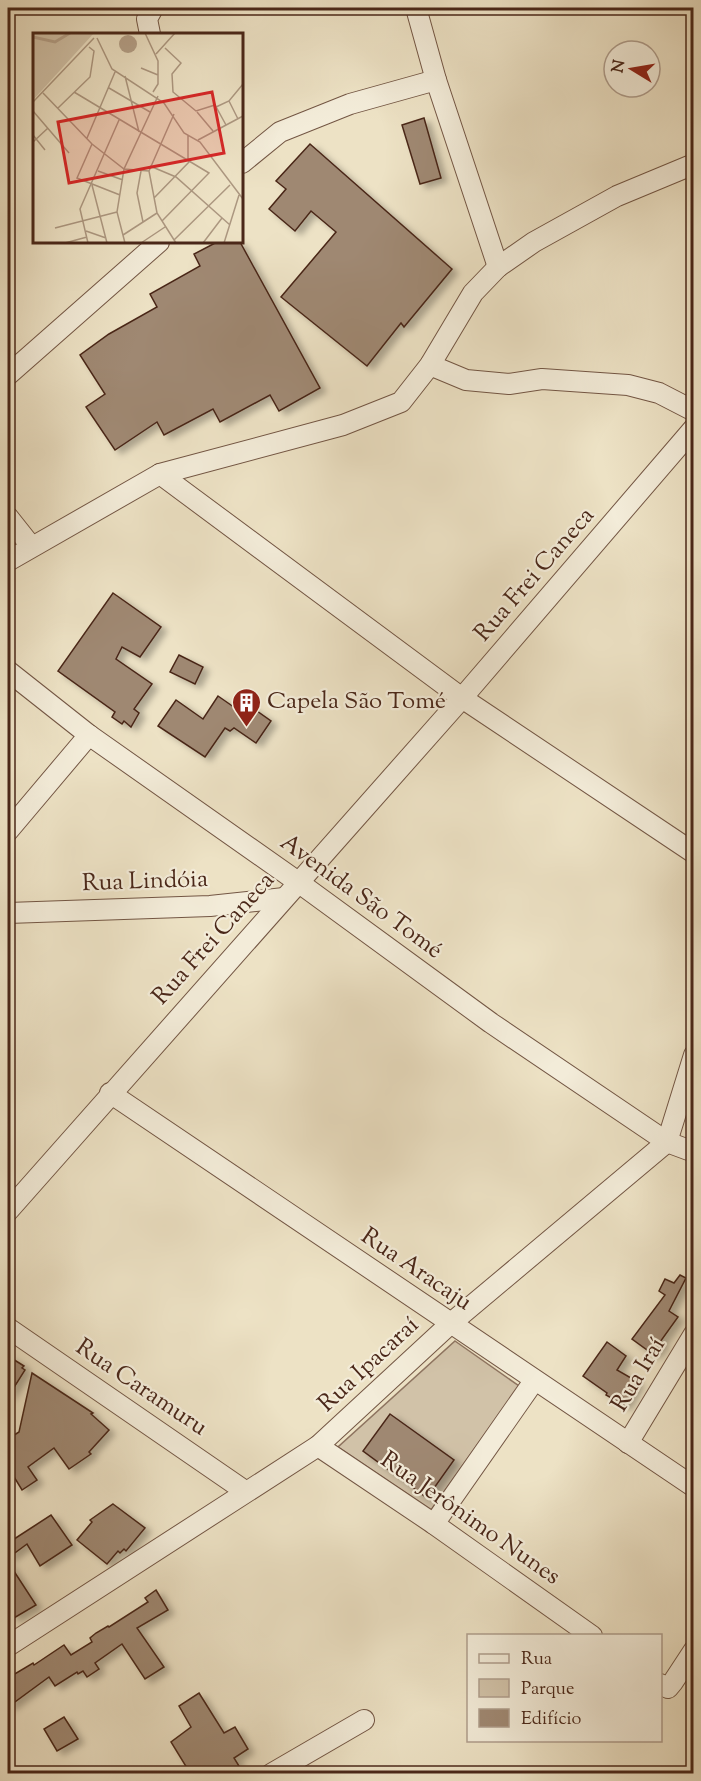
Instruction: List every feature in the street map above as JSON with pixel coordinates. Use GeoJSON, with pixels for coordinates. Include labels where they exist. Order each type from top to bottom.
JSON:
{"type":"FeatureCollection","features":[{"type":"Feature","properties":{"kind":"street"},"geometry":{"type":"LineString","coordinates":[[150,33],[147,19],[153,8]]}},
{"type":"Feature","properties":{"kind":"street"},"geometry":{"type":"LineString","coordinates":[[416,8],[436,80],[498,267]]}},
{"type":"Feature","properties":{"kind":"street"},"geometry":{"type":"LineString","coordinates":[[243,162],[280,132],[350,104],[436,80]]}},
{"type":"Feature","properties":{"kind":"street"},"geometry":{"type":"LineString","coordinates":[[8,517],[16,552],[160,474],[343,425],[401,402],[430,365],[473,293],[498,267],[534,242],[617,196],[693,164]]}},
{"type":"Feature","properties":{"kind":"street"},"geometry":{"type":"LineString","coordinates":[[8,375],[158,243]]}},
{"type":"Feature","properties":{"kind":"street"},"geometry":{"type":"LineString","coordinates":[[430,365],[466,380],[509,384],[542,379],[628,385],[659,393],[693,411]]}},
{"type":"Feature","properties":{"kind":"street","name":"Rua Frei Caneca"},"geometry":{"type":"LineString","coordinates":[[8,1211],[110,1093],[462,698],[693,428]]}},
{"type":"Feature","properties":{"kind":"street"},"geometry":{"type":"LineString","coordinates":[[160,474],[462,698],[691,847]]}},
{"type":"Feature","properties":{"kind":"street","name":"Avenida São Tomé"},"geometry":{"type":"LineString","coordinates":[[8,671],[89,735],[298,882],[491,1023],[667,1142],[693,1152]]}},
{"type":"Feature","properties":{"kind":"street"},"geometry":{"type":"LineString","coordinates":[[8,831],[89,735]]}},
{"type":"Feature","properties":{"kind":"street","name":"Rua Lindóia"},"geometry":{"type":"LineString","coordinates":[[8,913],[210,906],[284,898]]}},
{"type":"Feature","properties":{"kind":"street"},"geometry":{"type":"LineString","coordinates":[[667,1142],[693,1055]]}},
{"type":"Feature","properties":{"kind":"street","name":"Rua Aracaju"},"geometry":{"type":"LineString","coordinates":[[110,1093],[693,1487]]}},
{"type":"Feature","properties":{"kind":"street","name":"Rua Ipacaraí"},"geometry":{"type":"LineString","coordinates":[[8,1646],[318,1446],[450,1324],[667,1142]]}},
{"type":"Feature","properties":{"kind":"street","name":"Rua Caramuru"},"geometry":{"type":"LineString","coordinates":[[8,1328],[245,1491]]}},
{"type":"Feature","properties":{"kind":"street","name":"Rua Iraí"},"geometry":{"type":"LineString","coordinates":[[628,1443],[693,1335]]}},
{"type":"Feature","properties":{"kind":"street"},"geometry":{"type":"LineString","coordinates":[[434,1524],[534,1381]]}},
{"type":"Feature","properties":{"kind":"street","name":"Rua Jerônimo Nunes"},"geometry":{"type":"LineString","coordinates":[[318,1446],[591,1634]]}},
{"type":"Feature","properties":{"kind":"street"},"geometry":{"type":"LineString","coordinates":[[664,1686],[673,1682],[693,1650]]}},
{"type":"Feature","properties":{"kind":"street"},"geometry":{"type":"LineString","coordinates":[[271,1773],[364,1720]]}},
{"type":"Feature","properties":{"kind":"green space"},"geometry":{"type":"Polygon","coordinates":[[[455,1341],[519,1386],[431,1510],[338,1447],[455,1341]]]}},
{"type":"Feature","properties":{"kind":"building"},"geometry":{"type":"Polygon","coordinates":[[[424,118],[441,178],[420,184],[402,125],[424,118]]]}},
{"type":"Feature","properties":{"kind":"building"},"geometry":{"type":"Polygon","coordinates":[[[310,144],[452,269],[404,327],[401,323],[367,366],[281,297],[336,232],[311,211],[295,231],[269,209],[286,189],[276,181],[310,144]]]}},
{"type":"Feature","properties":{"kind":"building"},"geometry":{"type":"Polygon","coordinates":[[[215,243],[241,243],[320,388],[279,411],[270,395],[220,422],[213,409],[164,435],[157,422],[115,450],[86,407],[105,394],[80,355],[109,334],[157,307],[150,294],[200,266],[194,254],[215,243]]]}},
{"type":"Feature","properties":{"kind":"building"},"geometry":{"type":"Polygon","coordinates":[[[113,593],[161,627],[140,657],[122,647],[116,659],[152,684],[134,709],[139,713],[131,727],[124,721],[122,724],[112,717],[115,712],[58,671],[113,593]]]}},
{"type":"Feature","properties":{"kind":"building"},"geometry":{"type":"Polygon","coordinates":[[[179,655],[203,667],[195,684],[170,672],[179,655]]]}},
{"type":"Feature","properties":{"kind":"building","name":"Capela São Tomé"},"geometry":{"type":"Polygon","coordinates":[[[218,696],[241,712],[247,704],[271,721],[256,743],[234,728],[230,731],[225,728],[205,757],[158,726],[176,700],[203,719],[218,696]]]}},
{"type":"Feature","properties":{"kind":"building"},"geometry":{"type":"Polygon","coordinates":[[[680,1275],[686,1278],[669,1311],[678,1317],[660,1342],[663,1344],[654,1355],[632,1339],[665,1295],[659,1291],[665,1279],[674,1283],[680,1275]]]}},
{"type":"Feature","properties":{"kind":"building"},"geometry":{"type":"Polygon","coordinates":[[[607,1342],[626,1356],[617,1370],[638,1382],[625,1406],[606,1395],[607,1393],[583,1376],[607,1342]]]}},
{"type":"Feature","properties":{"kind":"building"},"geometry":{"type":"Polygon","coordinates":[[[8,1356],[24,1366],[22,1368],[25,1370],[8,1397],[8,1356]]]}},
{"type":"Feature","properties":{"kind":"building"},"geometry":{"type":"Polygon","coordinates":[[[32,1373],[93,1413],[91,1414],[109,1430],[89,1452],[91,1454],[69,1469],[54,1448],[28,1467],[37,1480],[22,1490],[8,1467],[8,1439],[19,1432],[32,1373]]]}},
{"type":"Feature","properties":{"kind":"building"},"geometry":{"type":"Polygon","coordinates":[[[390,1414],[454,1460],[427,1498],[363,1451],[390,1414]]]}},
{"type":"Feature","properties":{"kind":"building"},"geometry":{"type":"Polygon","coordinates":[[[113,1504],[145,1528],[126,1551],[124,1549],[120,1553],[118,1551],[107,1564],[77,1540],[92,1522],[90,1520],[113,1504]]]}},
{"type":"Feature","properties":{"kind":"building"},"geometry":{"type":"Polygon","coordinates":[[[51,1515],[72,1545],[40,1566],[27,1544],[8,1558],[8,1543],[51,1515]]]}},
{"type":"Feature","properties":{"kind":"building"},"geometry":{"type":"Polygon","coordinates":[[[8,1562],[36,1605],[14,1618],[8,1608],[8,1562]]]}},
{"type":"Feature","properties":{"kind":"building"},"geometry":{"type":"Polygon","coordinates":[[[156,1590],[168,1610],[137,1628],[164,1667],[145,1679],[122,1644],[95,1663],[99,1669],[87,1677],[83,1671],[78,1674],[77,1672],[55,1686],[49,1677],[8,1707],[8,1678],[33,1663],[34,1665],[64,1645],[71,1655],[92,1642],[90,1638],[96,1633],[148,1602],[145,1598],[156,1590]]]}},
{"type":"Feature","properties":{"kind":"building"},"geometry":{"type":"Polygon","coordinates":[[[199,1693],[224,1733],[235,1727],[248,1749],[234,1758],[239,1766],[226,1773],[190,1773],[171,1742],[191,1727],[179,1706],[199,1693]]]}},
{"type":"Feature","properties":{"kind":"building"},"geometry":{"type":"Polygon","coordinates":[[[64,1717],[78,1739],[57,1751],[44,1729],[64,1717]]]}},
{"type":"Feature","properties":{"kind":"place","name":"Capela São Tomé"},"geometry":{"type":"Point","coordinates":[246,728]}}]}
